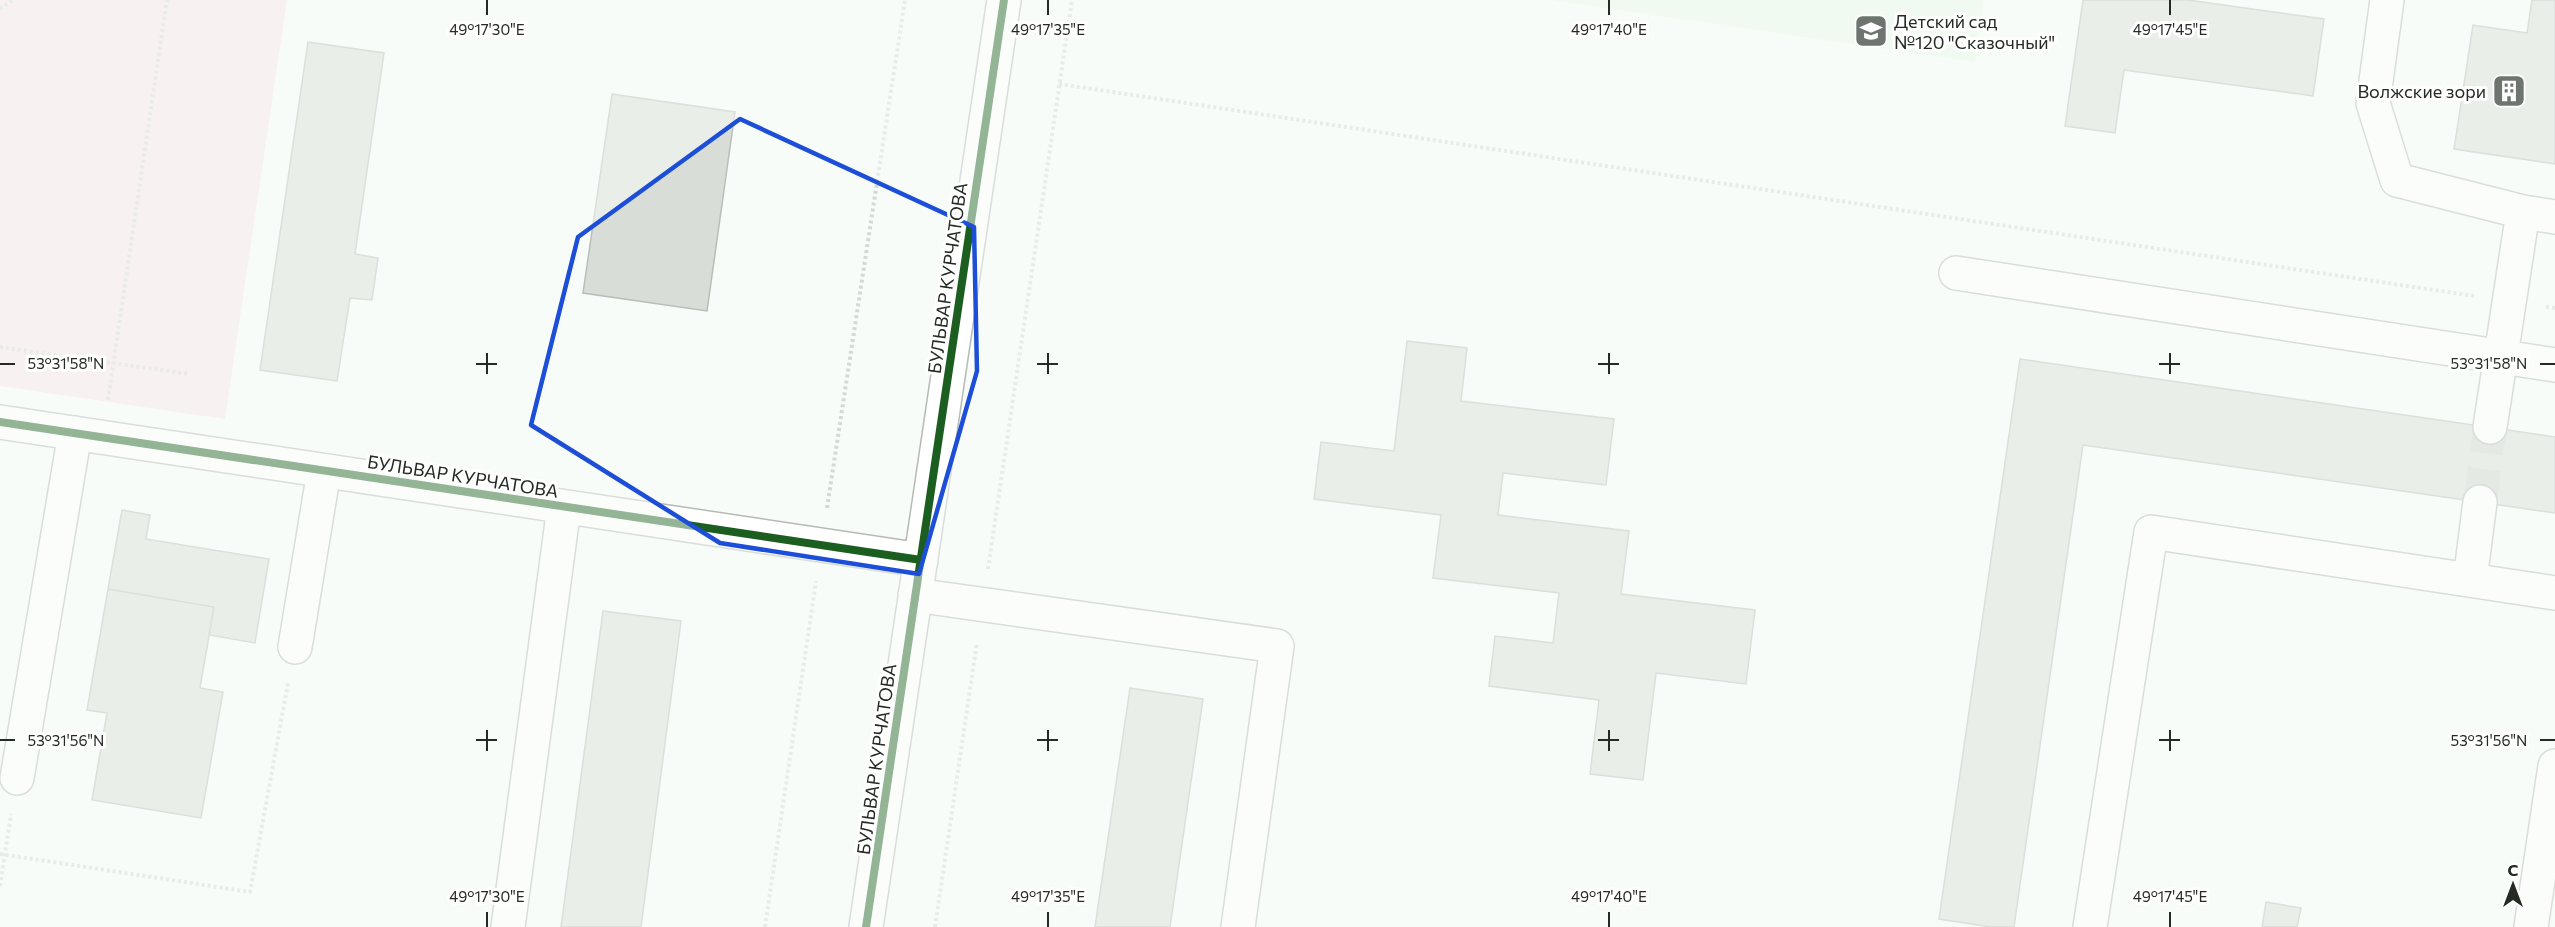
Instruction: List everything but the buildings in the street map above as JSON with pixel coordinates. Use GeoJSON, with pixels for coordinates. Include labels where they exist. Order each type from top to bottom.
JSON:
{"type":"FeatureCollection","features":[{"type":"Feature","properties":{"kind":"street","name":"БУЛЬВАР КУРЧАТОВА"},"geometry":{"type":"LineString","coordinates":[[866,927],[1004,0]]}},
{"type":"Feature","properties":{"kind":"street"},"geometry":{"type":"LineString","coordinates":[[2387,0],[2373,103],[2397,180],[2523,212],[2555,217]]}},
{"type":"Feature","properties":{"kind":"street"},"geometry":{"type":"LineString","coordinates":[[2490,427],[2523,212]]}},
{"type":"Feature","properties":{"kind":"street"},"geometry":{"type":"LineString","coordinates":[[1956,273],[2555,365]]}},
{"type":"Feature","properties":{"kind":"street","name":"БУЛЬВАР КУРЧАТОВА"},"geometry":{"type":"LineString","coordinates":[[0,422],[921,560]]}},
{"type":"Feature","properties":{"kind":"street"},"geometry":{"type":"LineString","coordinates":[[17,778],[89,435]]}},
{"type":"Feature","properties":{"kind":"street"},"geometry":{"type":"LineString","coordinates":[[295,647],[324,471]]}},
{"type":"Feature","properties":{"kind":"street"},"geometry":{"type":"LineString","coordinates":[[2470,580],[2480,502]]}},
{"type":"Feature","properties":{"kind":"street"},"geometry":{"type":"LineString","coordinates":[[508,927],[564,507]]}},
{"type":"Feature","properties":{"kind":"street"},"geometry":{"type":"LineString","coordinates":[[2090,927],[2151,532],[2555,593]]}},
{"type":"Feature","properties":{"kind":"street"},"geometry":{"type":"LineString","coordinates":[[915,595],[1277,646],[1238,927]]}},
{"type":"Feature","properties":{"kind":"street"},"geometry":{"type":"LineString","coordinates":[[2531,927],[2555,766]]}},
{"type":"Feature","properties":{"kind":"path"},"geometry":{"type":"LineString","coordinates":[[0,9],[13,0]]}},
{"type":"Feature","properties":{"kind":"path"},"geometry":{"type":"LineString","coordinates":[[89,435],[114,364],[166,0]]}},
{"type":"Feature","properties":{"kind":"path"},"geometry":{"type":"LineString","coordinates":[[765,927],[905,0]]}},
{"type":"Feature","properties":{"kind":"path"},"geometry":{"type":"LineString","coordinates":[[935,927],[1072,0]]}},
{"type":"Feature","properties":{"kind":"path"},"geometry":{"type":"LineString","coordinates":[[1059,84],[2555,308]]}},
{"type":"Feature","properties":{"kind":"path"},"geometry":{"type":"LineString","coordinates":[[0,347],[189,374]]}},
{"type":"Feature","properties":{"kind":"path"},"geometry":{"type":"LineString","coordinates":[[2,855],[250,892],[295,647]]}},
{"type":"Feature","properties":{"kind":"path"},"geometry":{"type":"LineString","coordinates":[[0,886],[2,855],[17,778]]}},
{"type":"Feature","properties":{"kind":"highlighted area"},"geometry":{"type":"Polygon","coordinates":[[[740,119],[974,227],[977,371],[919,574],[720,543],[531,425],[578,237],[740,119]]]}},
{"type":"Feature","properties":{"kind":"shaded area"},"geometry":{"type":"Polygon","coordinates":[[[0,0],[287,0],[225,419],[0,386],[0,0]]]}},
{"type":"Feature","properties":{"kind":"shaded area","name":"Детский сад №120 \"Сказочный\""},"geometry":{"type":"Polygon","coordinates":[[[1550,0],[1984,0],[1975,62],[1550,0]]]}},
{"type":"Feature","properties":{"kind":"tunnel"},"geometry":{"type":"LineString","coordinates":[[2480,502],[2490,427]]}},
{"type":"Feature","properties":{"kind":"cycle path"},"geometry":{"type":"LineString","coordinates":[[866,927],[1004,0]]}},
{"type":"Feature","properties":{"kind":"cycle path"},"geometry":{"type":"LineString","coordinates":[[0,422],[921,560]]}},
{"type":"Feature","properties":{"kind":"place","name":"Детский сад №120 \"Сказочный\""},"geometry":{"type":"Point","coordinates":[1871,31]}},
{"type":"Feature","properties":{"kind":"place","name":"Волжские зори"},"geometry":{"type":"Point","coordinates":[2509,91]}}]}
